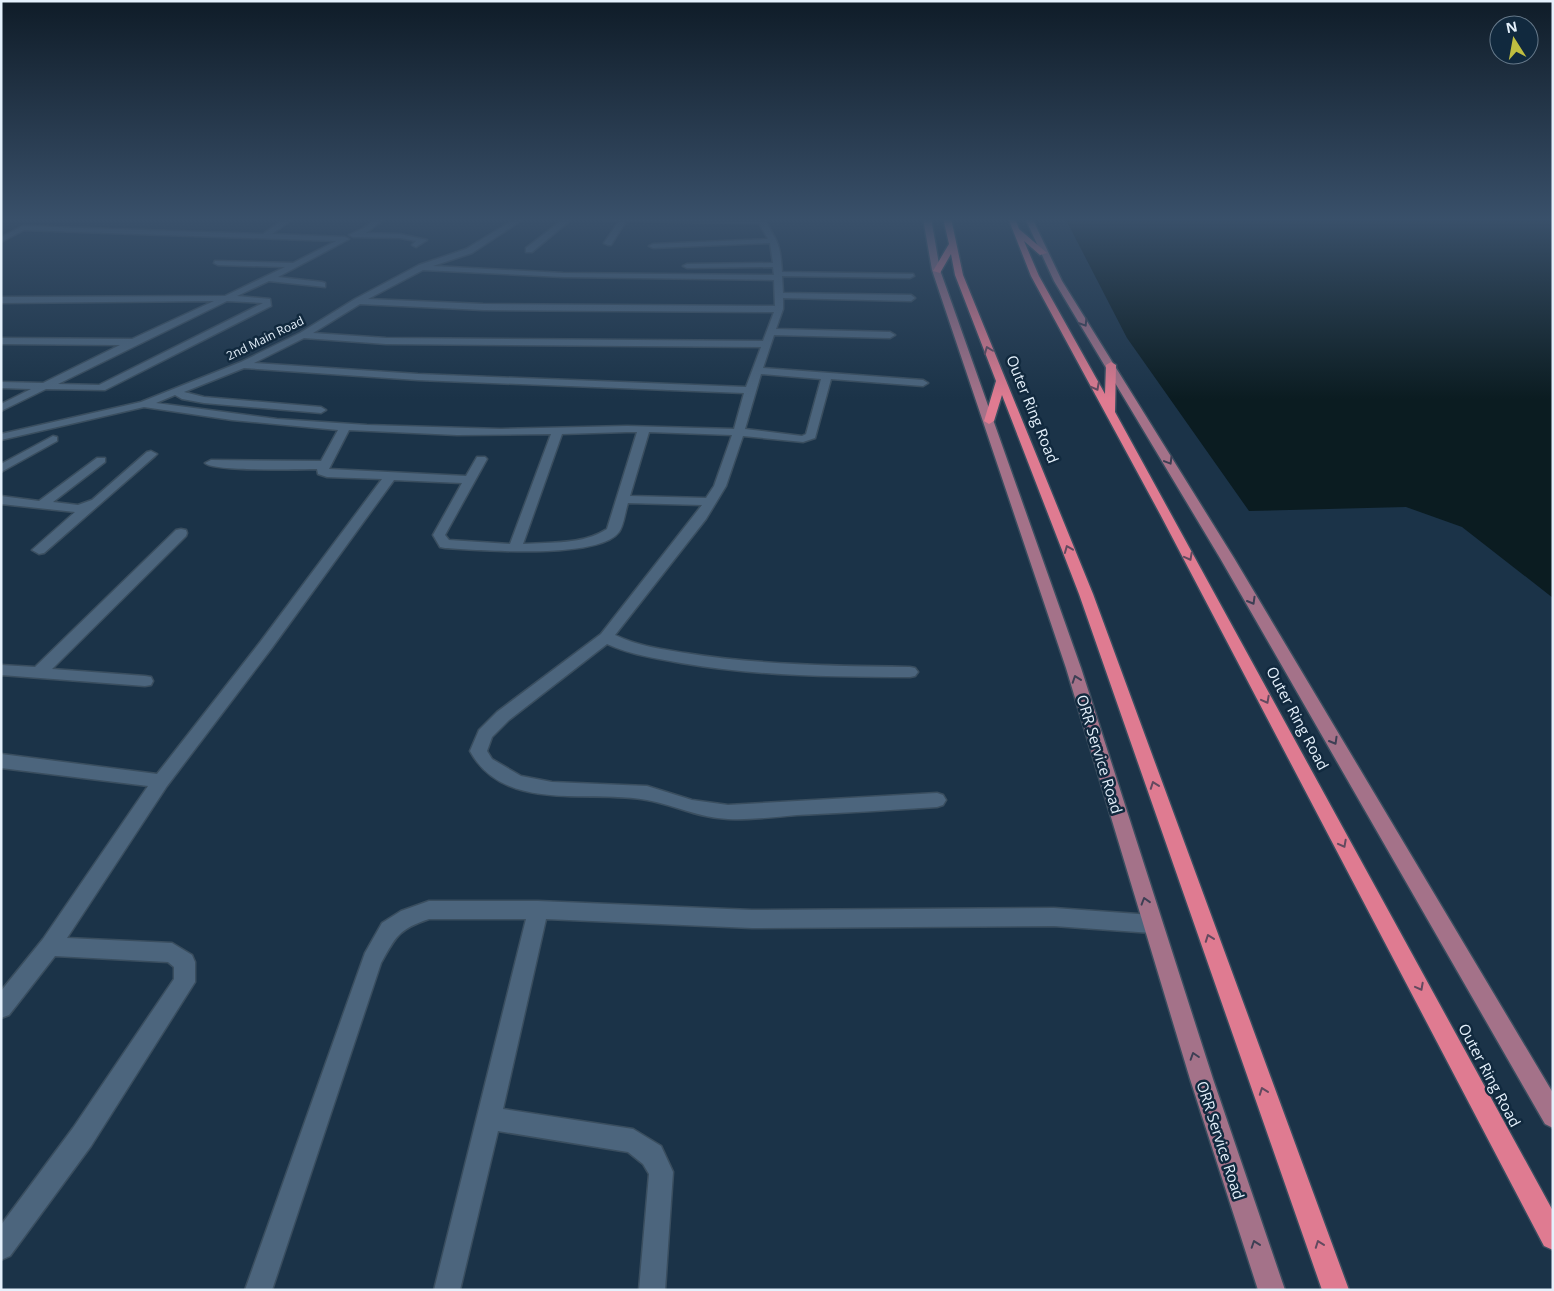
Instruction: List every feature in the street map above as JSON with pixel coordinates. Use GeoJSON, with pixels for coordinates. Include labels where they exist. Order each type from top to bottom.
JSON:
{"type":"FeatureCollection","features":[{"type":"Feature","properties":{"kind":"highway","name":"Outer Ring Road"},"geometry":{"type":"LineString","coordinates":[[960,278],[1086,594],[1336,1290]]}},
{"type":"Feature","properties":{"kind":"highway","name":"Outer Ring Road"},"geometry":{"type":"LineString","coordinates":[[1036,278],[1171,523],[1553,1237]]}},
{"type":"Feature","properties":{"kind":"highway"},"geometry":{"type":"LineString","coordinates":[[1110,413],[1111,365]]}},
{"type":"Feature","properties":{"kind":"highway"},"geometry":{"type":"LineString","coordinates":[[989,422],[1000,382]]}},
{"type":"Feature","properties":{"kind":"main road","name":"ORR Service Road"},"geometry":{"type":"LineString","coordinates":[[939,278],[1091,724],[1234,1183],[1272,1290]]}},
{"type":"Feature","properties":{"kind":"main road"},"geometry":{"type":"LineString","coordinates":[[1058,278],[1227,558],[1553,1116]]}},
{"type":"Feature","properties":{"kind":"street"},"geometry":{"type":"LineString","coordinates":[[1,408],[223,298],[267,278]]}},
{"type":"Feature","properties":{"kind":"street"},"geometry":{"type":"LineString","coordinates":[[270,278],[322,285]]}},
{"type":"Feature","properties":{"kind":"street","name":"2nd Main Road"},"geometry":{"type":"LineString","coordinates":[[1,437],[144,404],[176,392],[244,364],[303,335],[358,301],[401,278]]}},
{"type":"Feature","properties":{"kind":"street"},"geometry":{"type":"LineString","coordinates":[[778,278],[779,309],[772,332],[750,390],[739,432],[720,486],[700,519],[606,637],[503,716],[485,734],[478,751],[486,764],[517,782],[552,789],[647,794],[692,807],[728,812],[937,800]]}},
{"type":"Feature","properties":{"kind":"street"},"geometry":{"type":"LineString","coordinates":[[778,296],[911,298]]}},
{"type":"Feature","properties":{"kind":"street"},"geometry":{"type":"LineString","coordinates":[[1,300],[223,298],[267,301],[268,304],[109,386],[93,389],[1,386]]}},
{"type":"Feature","properties":{"kind":"street"},"geometry":{"type":"LineString","coordinates":[[358,301],[483,307],[779,309]]}},
{"type":"Feature","properties":{"kind":"street"},"geometry":{"type":"LineString","coordinates":[[772,332],[890,335]]}},
{"type":"Feature","properties":{"kind":"street"},"geometry":{"type":"LineString","coordinates":[[303,335],[386,342],[767,344]]}},
{"type":"Feature","properties":{"kind":"street"},"geometry":{"type":"LineString","coordinates":[[1,341],[134,342]]}},
{"type":"Feature","properties":{"kind":"street"},"geometry":{"type":"LineString","coordinates":[[244,364],[418,377],[750,390]]}},
{"type":"Feature","properties":{"kind":"street"},"geometry":{"type":"LineString","coordinates":[[757,371],[922,383]]}},
{"type":"Feature","properties":{"kind":"street"},"geometry":{"type":"LineString","coordinates":[[144,404],[183,411],[346,425],[502,432],[644,429],[739,432],[803,439],[811,436],[827,376]]}},
{"type":"Feature","properties":{"kind":"street"},"geometry":{"type":"LineString","coordinates":[[176,392],[186,397],[204,400],[321,410]]}},
{"type":"Feature","properties":{"kind":"street"},"geometry":{"type":"LineString","coordinates":[[346,425],[322,472],[327,474],[469,480]]}},
{"type":"Feature","properties":{"kind":"street"},"geometry":{"type":"LineString","coordinates":[[481,459],[439,535],[445,544],[515,548],[581,544],[597,541],[613,531],[644,429]]}},
{"type":"Feature","properties":{"kind":"street"},"geometry":{"type":"LineString","coordinates":[[515,548],[558,430]]}},
{"type":"Feature","properties":{"kind":"street"},"geometry":{"type":"LineString","coordinates":[[1,470],[53,439]]}},
{"type":"Feature","properties":{"kind":"street"},"geometry":{"type":"LineString","coordinates":[[1,500],[79,509],[88,507],[96,503],[151,454]]}},
{"type":"Feature","properties":{"kind":"street"},"geometry":{"type":"LineString","coordinates":[[41,505],[102,460]]}},
{"type":"Feature","properties":{"kind":"street"},"geometry":{"type":"LineString","coordinates":[[211,463],[325,465]]}},
{"type":"Feature","properties":{"kind":"street"},"geometry":{"type":"LineString","coordinates":[[1,1008],[50,946],[160,782],[266,645],[391,476]]}},
{"type":"Feature","properties":{"kind":"street"},"geometry":{"type":"LineString","coordinates":[[623,499],[710,502]]}},
{"type":"Feature","properties":{"kind":"street"},"geometry":{"type":"LineString","coordinates":[[39,550],[88,507]]}},
{"type":"Feature","properties":{"kind":"street"},"geometry":{"type":"LineString","coordinates":[[38,673],[181,533]]}},
{"type":"Feature","properties":{"kind":"street"},"geometry":{"type":"LineString","coordinates":[[606,637],[631,649],[720,664],[818,671],[910,672]]}},
{"type":"Feature","properties":{"kind":"street"},"geometry":{"type":"LineString","coordinates":[[1,670],[145,681]]}},
{"type":"Feature","properties":{"kind":"street"},"geometry":{"type":"LineString","coordinates":[[1,761],[160,782]]}},
{"type":"Feature","properties":{"kind":"street"},"geometry":{"type":"LineString","coordinates":[[258,1290],[372,960],[390,929],[408,917],[429,910],[538,910],[752,918],[1054,917],[1152,924]]}},
{"type":"Feature","properties":{"kind":"street"},"geometry":{"type":"LineString","coordinates":[[447,1290],[488,1118],[517,1011],[538,910]]}},
{"type":"Feature","properties":{"kind":"street"},"geometry":{"type":"LineString","coordinates":[[1,1247],[82,1137],[184,982],[185,962],[172,953],[50,946]]}},
{"type":"Feature","properties":{"kind":"street"},"geometry":{"type":"LineString","coordinates":[[488,1118],[633,1141],[652,1154],[662,1172],[652,1290]]}},
{"type":"Feature","properties":{"kind":"shaded area"},"geometry":{"type":"Polygon","coordinates":[[[1096,278],[1553,278],[1553,598],[1462,527],[1406,507],[1249,511],[1127,338],[1096,278]]]}}]}
